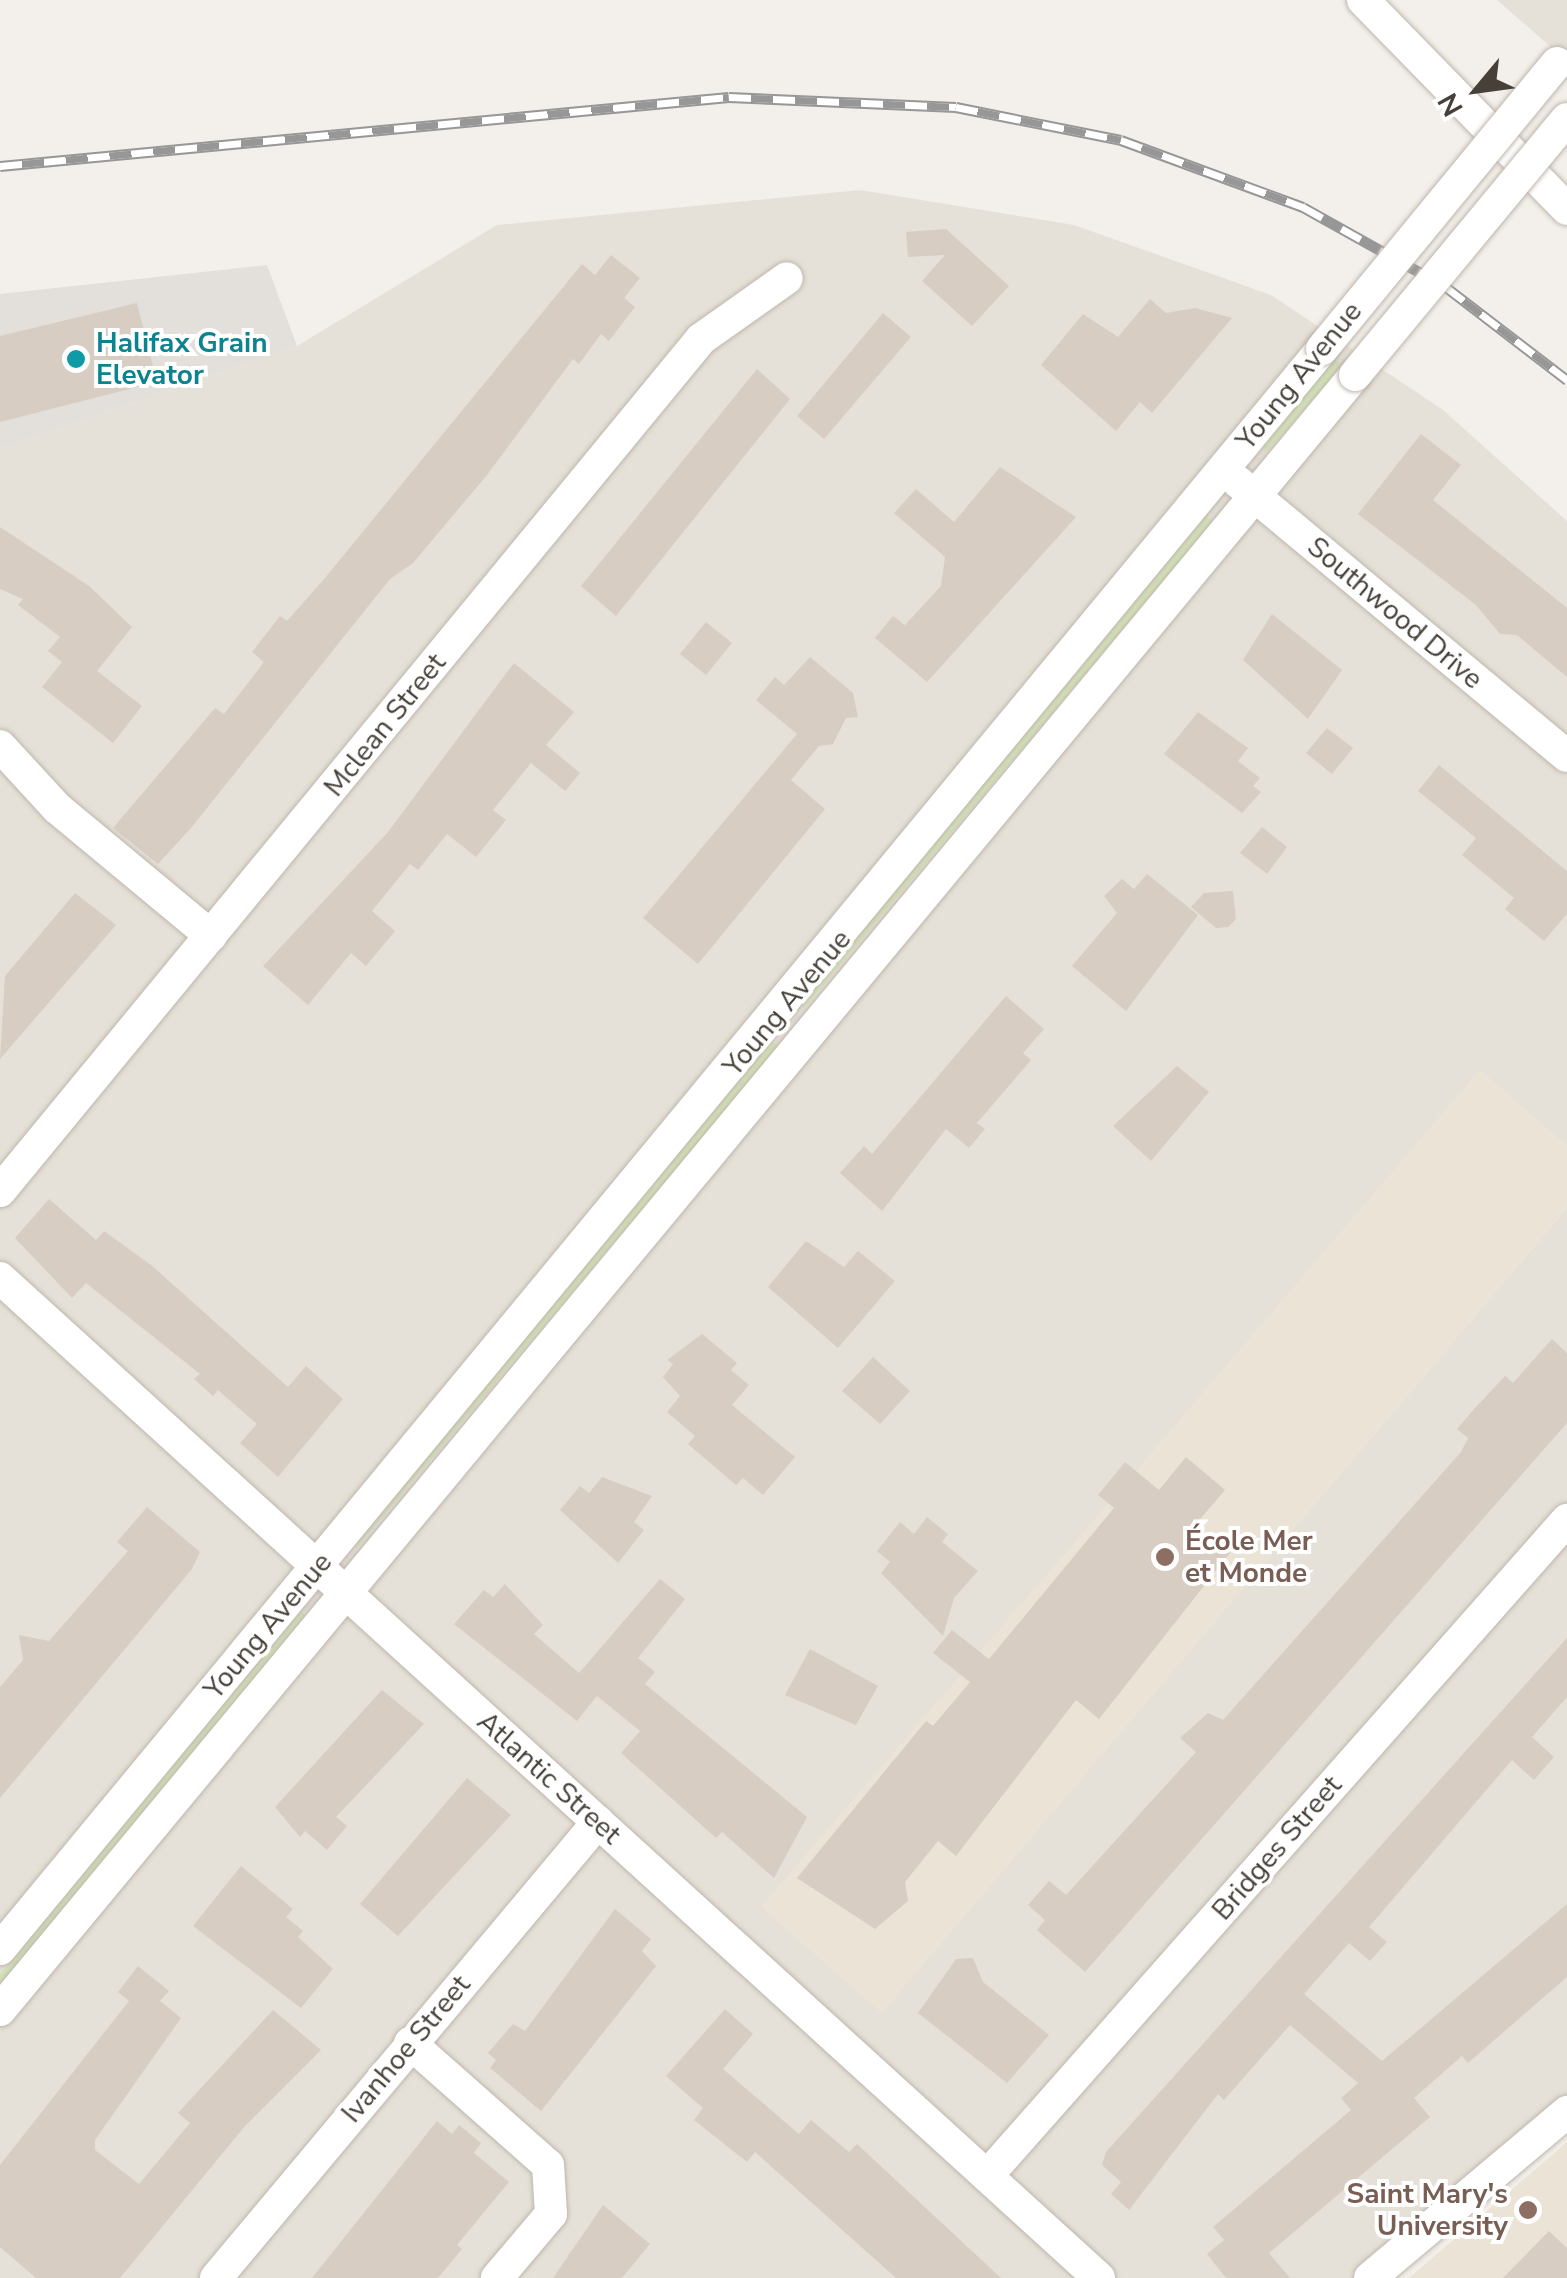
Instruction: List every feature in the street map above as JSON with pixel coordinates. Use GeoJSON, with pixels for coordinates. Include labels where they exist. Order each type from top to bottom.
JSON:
{"type":"FeatureCollection","features":[{"type":"Feature","properties":{"kind":"street"},"geometry":{"type":"LineString","coordinates":[[1363,0],[1567,209]]}},
{"type":"Feature","properties":{"kind":"street","name":"Young Avenue"},"geometry":{"type":"LineString","coordinates":[[0,1950],[782,1011],[1562,58]]}},
{"type":"Feature","properties":{"kind":"street","name":"Young Avenue"},"geometry":{"type":"LineString","coordinates":[[0,2010],[1567,119]]}},
{"type":"Feature","properties":{"kind":"street","name":"Mclean Street"},"geometry":{"type":"LineString","coordinates":[[0,1191],[701,339],[787,278]]}},
{"type":"Feature","properties":{"kind":"street","name":"Southwood Drive"},"geometry":{"type":"LineString","coordinates":[[1223,469],[1567,756]]}},
{"type":"Feature","properties":{"kind":"street"},"geometry":{"type":"LineString","coordinates":[[0,746],[57,808],[211,936]]}},
{"type":"Feature","properties":{"kind":"street"},"geometry":{"type":"LineString","coordinates":[[782,1011],[812,1034]]}},
{"type":"Feature","properties":{"kind":"street","name":"Atlantic Street"},"geometry":{"type":"LineString","coordinates":[[0,1278],[1099,2278]]}},
{"type":"Feature","properties":{"kind":"street","name":"Bridges Street"},"geometry":{"type":"LineString","coordinates":[[987,2176],[1567,1520]]}},
{"type":"Feature","properties":{"kind":"street","name":"Ivanhoe Street"},"geometry":{"type":"LineString","coordinates":[[216,2278],[598,1822]]}},
{"type":"Feature","properties":{"kind":"street"},"geometry":{"type":"LineString","coordinates":[[410,2043],[548,2164],[551,2214],[497,2278]]}},
{"type":"Feature","properties":{"kind":"street"},"geometry":{"type":"LineString","coordinates":[[1370,2278],[1567,2112]]}},
{"type":"Feature","properties":{"kind":"shaded area"},"geometry":{"type":"Polygon","coordinates":[[[1497,0],[1567,0],[1567,61],[1497,0]]]}},
{"type":"Feature","properties":{"kind":"shaded area"},"geometry":{"type":"Polygon","coordinates":[[[860,190],[1074,225],[1271,295],[1443,410],[1567,521],[1567,1146],[1479,1071],[882,2012],[1567,1208],[1567,2111],[1370,2278],[0,2278],[0,449],[297,346],[497,225],[860,190]]]}},
{"type":"Feature","properties":{"kind":"shaded area","name":"Halifax Grain Elevator"},"geometry":{"type":"Polygon","coordinates":[[[267,265],[297,346],[0,449],[0,294],[267,265]]]}},
{"type":"Feature","properties":{"kind":"shaded area","name":"École Mer et Monde"},"geometry":{"type":"Polygon","coordinates":[[[1480,1070],[1567,1146],[1567,1208],[882,2013],[761,1907],[1480,1070]]]}},
{"type":"Feature","properties":{"kind":"shaded area","name":"Saint Mary's University"},"geometry":{"type":"Polygon","coordinates":[[[1567,2142],[1567,2278],[1409,2278],[1567,2142]]]}},
{"type":"Feature","properties":{"kind":"green space"},"geometry":{"type":"Polygon","coordinates":[[[1333,358],[1343,366],[1265,453],[1263,446],[1333,358]]]}},
{"type":"Feature","properties":{"kind":"green space"},"geometry":{"type":"Polygon","coordinates":[[[1206,516],[1213,522],[803,1009],[802,1003],[1206,516]]]}},
{"type":"Feature","properties":{"kind":"green space"},"geometry":{"type":"Polygon","coordinates":[[[772,1040],[779,1047],[356,1548],[356,1544],[772,1040]]]}},
{"type":"Feature","properties":{"kind":"green space"},"geometry":{"type":"Polygon","coordinates":[[[301,1611],[307,1617],[0,1988],[0,1974],[301,1611]]]}},
{"type":"Feature","properties":{"kind":"building"},"geometry":{"type":"Polygon","coordinates":[[[946,229],[1009,286],[972,326],[922,281],[945,255],[908,257],[906,232],[946,229]]]}},
{"type":"Feature","properties":{"kind":"building"},"geometry":{"type":"Polygon","coordinates":[[[611,255],[640,278],[624,298],[635,307],[609,341],[601,334],[579,364],[573,359],[487,475],[413,563],[390,579],[191,828],[158,864],[113,828],[215,708],[224,714],[264,662],[252,652],[280,616],[287,621],[325,578],[582,264],[595,275],[611,255]]]}},
{"type":"Feature","properties":{"kind":"building"},"geometry":{"type":"Polygon","coordinates":[[[1150,299],[1166,313],[1195,308],[1232,318],[1152,413],[1140,402],[1116,431],[1041,365],[1083,314],[1118,337],[1150,299]]]}},
{"type":"Feature","properties":{"kind":"building","name":"Halifax Grain Elevator"},"geometry":{"type":"Polygon","coordinates":[[[137,303],[157,382],[0,422],[0,336],[137,303]]]}},
{"type":"Feature","properties":{"kind":"building"},"geometry":{"type":"Polygon","coordinates":[[[883,313],[911,337],[824,439],[797,416],[883,313]]]}},
{"type":"Feature","properties":{"kind":"building"},"geometry":{"type":"Polygon","coordinates":[[[757,369],[790,399],[616,616],[581,586],[757,369]]]}},
{"type":"Feature","properties":{"kind":"building"},"geometry":{"type":"Polygon","coordinates":[[[1421,434],[1461,465],[1433,500],[1567,608],[1567,677],[1517,635],[1500,634],[1476,605],[1358,514],[1421,434]]]}},
{"type":"Feature","properties":{"kind":"building"},"geometry":{"type":"Polygon","coordinates":[[[1000,467],[1076,517],[927,682],[875,638],[893,616],[905,625],[941,586],[945,557],[894,513],[916,489],[954,522],[1000,467]]]}},
{"type":"Feature","properties":{"kind":"building"},"geometry":{"type":"Polygon","coordinates":[[[0,527],[89,586],[132,627],[97,671],[142,706],[113,743],[42,687],[62,662],[48,651],[60,637],[18,605],[23,599],[0,589],[0,527]]]}},
{"type":"Feature","properties":{"kind":"building"},"geometry":{"type":"Polygon","coordinates":[[[1272,614],[1342,670],[1308,719],[1243,660],[1272,614]]]}},
{"type":"Feature","properties":{"kind":"building"},"geometry":{"type":"Polygon","coordinates":[[[706,622],[732,643],[706,675],[680,654],[706,622]]]}},
{"type":"Feature","properties":{"kind":"building"},"geometry":{"type":"Polygon","coordinates":[[[810,657],[853,693],[858,717],[846,718],[833,744],[819,746],[791,780],[825,809],[698,964],[643,918],[797,734],[756,700],[775,677],[784,685],[810,657]]]}},
{"type":"Feature","properties":{"kind":"building"},"geometry":{"type":"Polygon","coordinates":[[[514,663],[574,712],[546,745],[580,773],[565,791],[531,763],[493,810],[506,820],[476,857],[447,834],[418,870],[410,864],[372,911],[395,931],[366,966],[351,953],[308,1005],[263,966],[388,832],[514,663]]]}},
{"type":"Feature","properties":{"kind":"building"},"geometry":{"type":"Polygon","coordinates":[[[1198,712],[1248,748],[1238,761],[1260,778],[1253,786],[1261,792],[1242,813],[1164,754],[1198,712]]]}},
{"type":"Feature","properties":{"kind":"building"},"geometry":{"type":"Polygon","coordinates":[[[1327,728],[1353,748],[1332,774],[1306,753],[1327,728]]]}},
{"type":"Feature","properties":{"kind":"building"},"geometry":{"type":"Polygon","coordinates":[[[1439,765],[1567,871],[1567,914],[1544,941],[1505,909],[1514,898],[1462,855],[1476,838],[1418,791],[1439,765]]]}},
{"type":"Feature","properties":{"kind":"building"},"geometry":{"type":"Polygon","coordinates":[[[1262,827],[1287,847],[1267,874],[1240,853],[1262,827]]]}},
{"type":"Feature","properties":{"kind":"building"},"geometry":{"type":"Polygon","coordinates":[[[1147,874],[1198,915],[1126,1011],[1072,966],[1117,913],[1104,896],[1122,879],[1134,889],[1147,874]]]}},
{"type":"Feature","properties":{"kind":"building"},"geometry":{"type":"Polygon","coordinates":[[[1233,891],[1236,919],[1228,927],[1216,928],[1191,907],[1204,893],[1233,891]]]}},
{"type":"Feature","properties":{"kind":"building"},"geometry":{"type":"Polygon","coordinates":[[[75,893],[116,925],[0,1059],[5,976],[75,893]]]}},
{"type":"Feature","properties":{"kind":"building"},"geometry":{"type":"Polygon","coordinates":[[[1006,996],[1044,1029],[1023,1053],[1031,1060],[977,1123],[985,1129],[969,1148],[946,1129],[882,1211],[840,1173],[864,1146],[872,1154],[1006,996]]]}},
{"type":"Feature","properties":{"kind":"building"},"geometry":{"type":"Polygon","coordinates":[[[1177,1066],[1209,1092],[1151,1161],[1113,1126],[1177,1066]]]}},
{"type":"Feature","properties":{"kind":"building"},"geometry":{"type":"Polygon","coordinates":[[[49,1199],[96,1240],[104,1231],[151,1265],[288,1387],[306,1366],[343,1399],[278,1477],[240,1443],[257,1424],[218,1390],[213,1396],[194,1379],[200,1374],[86,1283],[72,1298],[15,1238],[49,1199]]]}},
{"type":"Feature","properties":{"kind":"building"},"geometry":{"type":"Polygon","coordinates":[[[806,1241],[844,1267],[858,1251],[895,1281],[838,1348],[768,1287],[806,1241]]]}},
{"type":"Feature","properties":{"kind":"building"},"geometry":{"type":"Polygon","coordinates":[[[702,1334],[737,1363],[731,1370],[749,1385],[732,1405],[795,1457],[763,1495],[743,1478],[736,1485],[688,1444],[695,1436],[667,1412],[680,1396],[663,1377],[673,1364],[667,1360],[702,1334]]]}},
{"type":"Feature","properties":{"kind":"building"},"geometry":{"type":"Polygon","coordinates":[[[1552,1339],[1567,1353],[1567,1423],[1085,1972],[1037,1930],[1045,1920],[1028,1905],[1049,1881],[1066,1895],[1196,1752],[1180,1738],[1208,1713],[1223,1720],[1461,1452],[1468,1438],[1457,1429],[1475,1408],[1505,1376],[1513,1383],[1552,1339]]]}},
{"type":"Feature","properties":{"kind":"building"},"geometry":{"type":"Polygon","coordinates":[[[873,1357],[910,1391],[880,1424],[842,1391],[873,1357]]]}},
{"type":"Feature","properties":{"kind":"building","name":"École Mer et Monde"},"geometry":{"type":"Polygon","coordinates":[[[1186,1457],[1225,1490],[1195,1525],[1230,1553],[1099,1719],[1076,1700],[956,1856],[938,1841],[905,1882],[908,1901],[875,1929],[797,1878],[926,1721],[933,1726],[970,1682],[933,1653],[952,1630],[989,1659],[1114,1508],[1098,1495],[1125,1462],[1159,1490],[1186,1457]]]}},
{"type":"Feature","properties":{"kind":"building"},"geometry":{"type":"Polygon","coordinates":[[[602,1477],[652,1496],[634,1522],[644,1530],[618,1563],[560,1510],[580,1486],[589,1493],[602,1477]]]}},
{"type":"Feature","properties":{"kind":"building"},"geometry":{"type":"Polygon","coordinates":[[[147,1507],[200,1552],[192,1569],[0,1798],[0,1687],[23,1660],[19,1635],[49,1641],[128,1551],[117,1542],[147,1507]]]}},
{"type":"Feature","properties":{"kind":"building"},"geometry":{"type":"Polygon","coordinates":[[[927,1517],[948,1534],[942,1542],[978,1571],[954,1598],[943,1636],[881,1573],[890,1562],[877,1551],[900,1522],[914,1534],[927,1517]]]}},
{"type":"Feature","properties":{"kind":"building"},"geometry":{"type":"Polygon","coordinates":[[[660,1579],[685,1599],[638,1658],[655,1672],[645,1684],[807,1817],[774,1878],[722,1832],[716,1838],[621,1753],[640,1731],[597,1696],[577,1721],[454,1624],[484,1590],[493,1597],[505,1584],[543,1625],[534,1634],[579,1673],[660,1579]]]}},
{"type":"Feature","properties":{"kind":"building"},"geometry":{"type":"Polygon","coordinates":[[[1567,1638],[1567,1697],[1532,1737],[1554,1757],[1534,1780],[1512,1760],[1369,1927],[1387,1942],[1370,1961],[1349,1943],[1304,1994],[1382,2061],[1567,1904],[1567,1977],[1468,2063],[1462,2056],[1414,2098],[1430,2117],[1269,2253],[1290,2278],[1226,2278],[1207,2254],[1224,2240],[1213,2227],[1351,2110],[1341,2098],[1358,2083],[1290,2025],[1224,2100],[1218,2094],[1129,2210],[1111,2194],[1121,2182],[1102,2165],[1106,2152],[1567,1638]]]}},
{"type":"Feature","properties":{"kind":"building"},"geometry":{"type":"Polygon","coordinates":[[[810,1649],[878,1686],[856,1725],[785,1695],[810,1649]]]}},
{"type":"Feature","properties":{"kind":"building"},"geometry":{"type":"Polygon","coordinates":[[[382,1690],[424,1724],[336,1817],[347,1826],[327,1850],[305,1831],[300,1837],[275,1807],[382,1690]]]}},
{"type":"Feature","properties":{"kind":"building"},"geometry":{"type":"Polygon","coordinates":[[[467,1778],[511,1815],[398,1936],[360,1904],[467,1778]]]}},
{"type":"Feature","properties":{"kind":"building"},"geometry":{"type":"Polygon","coordinates":[[[241,1866],[293,1909],[286,1917],[303,1931],[298,1937],[333,1969],[301,2008],[193,1926],[241,1866]]]}},
{"type":"Feature","properties":{"kind":"building"},"geometry":{"type":"Polygon","coordinates":[[[615,1909],[651,1939],[642,1951],[656,1966],[541,2111],[490,2068],[496,2060],[488,2053],[513,2024],[525,2031],[615,1909]]]}},
{"type":"Feature","properties":{"kind":"building"},"geometry":{"type":"Polygon","coordinates":[[[973,1958],[983,1982],[1049,2035],[1007,2083],[918,2013],[956,1959],[973,1958]]]}},
{"type":"Feature","properties":{"kind":"building"},"geometry":{"type":"Polygon","coordinates":[[[138,1966],[169,1991],[160,2001],[181,2018],[95,2140],[95,2150],[139,2184],[190,2123],[178,2113],[273,2010],[321,2050],[245,2126],[120,2278],[36,2278],[0,2247],[0,2165],[129,2001],[118,1992],[138,1966]]]}},
{"type":"Feature","properties":{"kind":"building"},"geometry":{"type":"Polygon","coordinates":[[[725,2009],[753,2034],[723,2069],[799,2134],[811,2120],[849,2152],[857,2144],[1001,2278],[896,2278],[755,2152],[747,2162],[694,2120],[703,2108],[666,2076],[725,2009]]]}},
{"type":"Feature","properties":{"kind":"building"},"geometry":{"type":"Polygon","coordinates":[[[437,2121],[452,2134],[459,2125],[481,2143],[474,2153],[509,2182],[457,2245],[462,2249],[438,2278],[312,2278],[437,2121]]]}},
{"type":"Feature","properties":{"kind":"building"},"geometry":{"type":"Polygon","coordinates":[[[603,2205],[650,2244],[622,2278],[553,2278],[603,2205]]]}},
{"type":"Feature","properties":{"kind":"building"},"geometry":{"type":"Polygon","coordinates":[[[1549,2231],[1567,2248],[1567,2278],[1503,2278],[1549,2231]]]}},
{"type":"Feature","properties":{"kind":"railway"},"geometry":{"type":"LineString","coordinates":[[0,166],[729,97],[956,107],[1121,140],[1303,207],[1446,287],[1567,380]]}},
{"type":"Feature","properties":{"kind":"place","name":"Halifax Grain Elevator"},"geometry":{"type":"Point","coordinates":[76,359]}},
{"type":"Feature","properties":{"kind":"place","name":"École Mer et Monde"},"geometry":{"type":"Point","coordinates":[1165,1557]}},
{"type":"Feature","properties":{"kind":"place","name":"Saint Mary's University"},"geometry":{"type":"Point","coordinates":[1528,2210]}}]}
